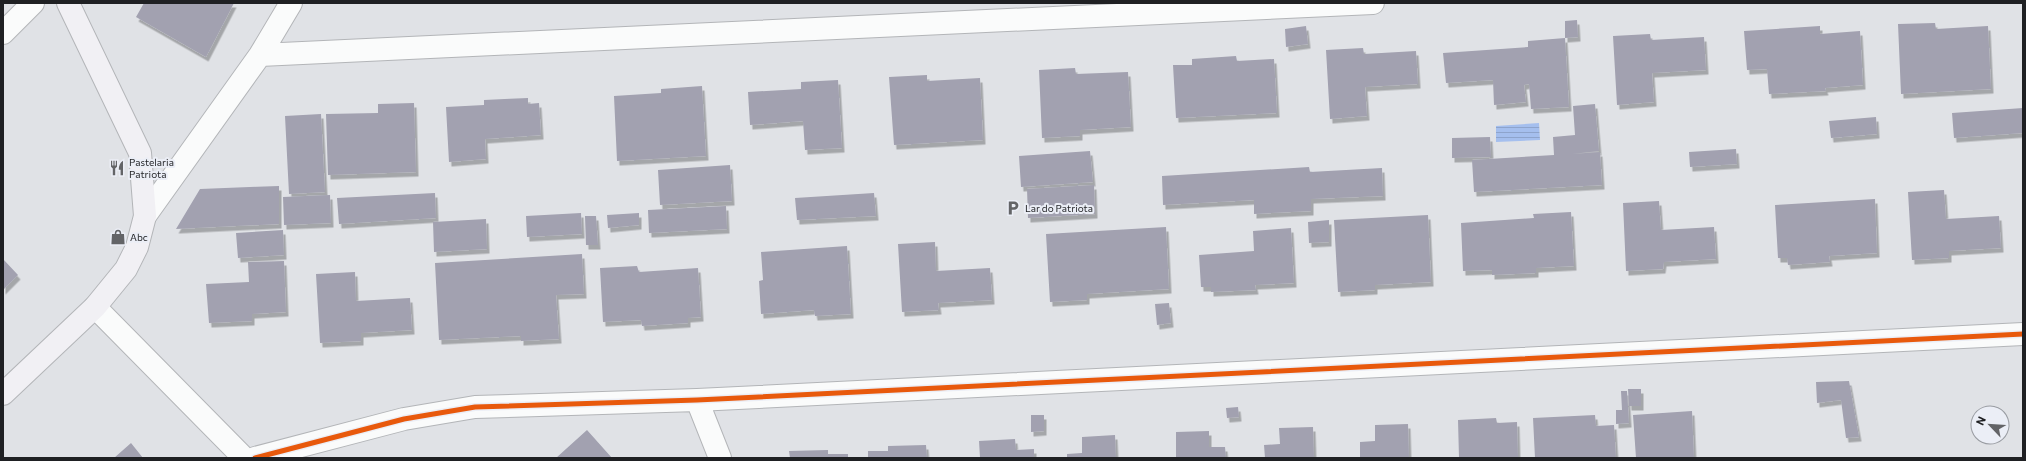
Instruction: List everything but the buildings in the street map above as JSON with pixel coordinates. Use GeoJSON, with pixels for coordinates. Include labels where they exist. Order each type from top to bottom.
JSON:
{"type":"FeatureCollection","features":[{"type":"Feature","properties":{"kind":"street"},"geometry":{"type":"LineString","coordinates":[[3,33],[33,3]]}},
{"type":"Feature","properties":{"kind":"street"},"geometry":{"type":"LineString","coordinates":[[3,394],[95,307],[126,269],[137,246],[145,216],[140,153],[68,3]]}},
{"type":"Feature","properties":{"kind":"street"},"geometry":{"type":"LineString","coordinates":[[145,216],[260,55],[290,3]]}},
{"type":"Feature","properties":{"kind":"street"},"geometry":{"type":"LineString","coordinates":[[260,55],[1373,3]]}},
{"type":"Feature","properties":{"kind":"street"},"geometry":{"type":"LineString","coordinates":[[95,307],[244,458]]}},
{"type":"Feature","properties":{"kind":"street"},"geometry":{"type":"LineString","coordinates":[[255,458],[404,419],[475,407],[697,400],[2023,334]]}},
{"type":"Feature","properties":{"kind":"street"},"geometry":{"type":"LineString","coordinates":[[697,400],[720,458]]}},
{"type":"Feature","properties":{"kind":"water"},"geometry":{"type":"Polygon","coordinates":[[[1539,123],[1540,140],[1496,142],[1496,126],[1539,123]]]}},
{"type":"Feature","properties":{"kind":"cycle path"},"geometry":{"type":"LineString","coordinates":[[255,458],[404,419],[475,407],[697,400],[2023,334]]}},
{"type":"Feature","properties":{"kind":"place","name":"Pastelaria Patriota"},"geometry":{"type":"Point","coordinates":[117,168]}},
{"type":"Feature","properties":{"kind":"place","name":"Lar do Patriota"},"geometry":{"type":"Point","coordinates":[1013,208]}},
{"type":"Feature","properties":{"kind":"place","name":"Abc"},"geometry":{"type":"Point","coordinates":[118,237]}}]}
